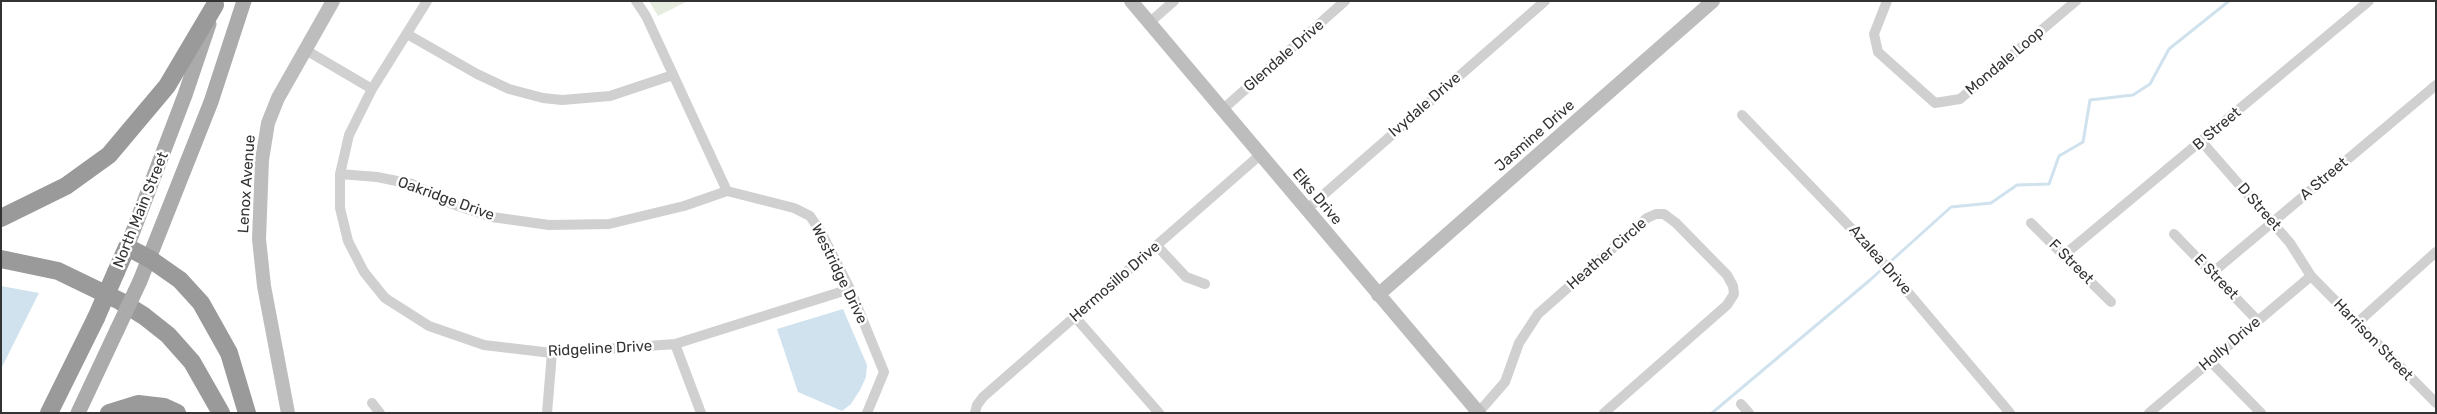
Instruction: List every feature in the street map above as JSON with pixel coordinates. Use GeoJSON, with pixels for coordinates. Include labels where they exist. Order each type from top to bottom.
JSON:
{"type":"FeatureCollection","features":[{"type":"Feature","properties":{"kind":"highway"},"geometry":{"type":"LineString","coordinates":[[1,218],[66,186],[109,156],[167,86],[216,3]]}},
{"type":"Feature","properties":{"kind":"highway"},"geometry":{"type":"LineString","coordinates":[[128,247],[150,259],[180,280],[200,303],[229,354],[247,413]]}},
{"type":"Feature","properties":{"kind":"highway","name":"North Main Street"},"geometry":{"type":"LineString","coordinates":[[49,413],[96,318],[128,247]]}},
{"type":"Feature","properties":{"kind":"highway"},"geometry":{"type":"LineString","coordinates":[[1,259],[58,271],[120,300],[144,316],[168,335],[192,362],[221,413]]}},
{"type":"Feature","properties":{"kind":"highway"},"geometry":{"type":"LineString","coordinates":[[109,413],[138,404],[164,407],[177,413]]}},
{"type":"Feature","properties":{"kind":"main road","name":"North Main Street"},"geometry":{"type":"LineString","coordinates":[[78,413],[150,259],[211,102],[244,1]]}},
{"type":"Feature","properties":{"kind":"main road","name":"North Main Street"},"geometry":{"type":"LineString","coordinates":[[128,247],[186,95],[216,3]]}},
{"type":"Feature","properties":{"kind":"street","name":"Lenox Avenue"},"geometry":{"type":"LineString","coordinates":[[288,413],[264,286],[259,239],[262,160],[268,123],[278,98],[304,49],[333,1]]}},
{"type":"Feature","properties":{"kind":"street","name":"Ridgeline Drive"},"geometry":{"type":"LineString","coordinates":[[427,1],[372,89],[349,135],[340,174],[340,208],[348,241],[364,272],[385,298],[429,326],[484,345],[552,354],[675,344],[850,289]]}},
{"type":"Feature","properties":{"kind":"street"},"geometry":{"type":"LineString","coordinates":[[636,1],[646,16],[727,191]]}},
{"type":"Feature","properties":{"kind":"street","name":"Elks Drive"},"geometry":{"type":"LineString","coordinates":[[1131,1],[1479,413]]}},
{"type":"Feature","properties":{"kind":"street"},"geometry":{"type":"LineString","coordinates":[[1149,23],[1174,1]]}},
{"type":"Feature","properties":{"kind":"street","name":"Glendale Drive"},"geometry":{"type":"LineString","coordinates":[[1222,110],[1345,1]]}},
{"type":"Feature","properties":{"kind":"street","name":"Ivydale Drive"},"geometry":{"type":"LineString","coordinates":[[1306,210],[1545,1]]}},
{"type":"Feature","properties":{"kind":"street","name":"Jasmine Drive"},"geometry":{"type":"LineString","coordinates":[[1378,295],[1712,1]]}},
{"type":"Feature","properties":{"kind":"street","name":"Mondale Loop"},"geometry":{"type":"LineString","coordinates":[[1887,1],[1874,34],[1878,52],[1935,102],[1960,99],[2076,1]]}},
{"type":"Feature","properties":{"kind":"street","name":"B Street"},"geometry":{"type":"LineString","coordinates":[[2064,255],[2154,178],[2202,142],[2369,1]]}},
{"type":"Feature","properties":{"kind":"street"},"geometry":{"type":"LineString","coordinates":[[407,34],[477,74],[509,89],[543,98],[562,100],[610,96],[673,75]]}},
{"type":"Feature","properties":{"kind":"street"},"geometry":{"type":"LineString","coordinates":[[304,49],[372,89]]}},
{"type":"Feature","properties":{"kind":"street","name":"A Street"},"geometry":{"type":"LineString","coordinates":[[2212,273],[2436,85]]}},
{"type":"Feature","properties":{"kind":"street","name":"Azalea Drive"},"geometry":{"type":"LineString","coordinates":[[1742,115],[1873,250],[2010,413]]}},
{"type":"Feature","properties":{"kind":"street","name":"D Street"},"geometry":{"type":"LineString","coordinates":[[2202,142],[2273,222],[2294,248],[2311,276]]}},
{"type":"Feature","properties":{"kind":"street","name":"Hermosillo Drive"},"geometry":{"type":"LineString","coordinates":[[975,413],[977,405],[983,397],[1260,155]]}},
{"type":"Feature","properties":{"kind":"street","name":"Oakridge Drive"},"geometry":{"type":"LineString","coordinates":[[340,174],[377,176],[412,184],[452,204],[492,217],[549,225],[609,224],[684,206],[727,191]]}},
{"type":"Feature","properties":{"kind":"street","name":"Westridge Drive"},"geometry":{"type":"LineString","coordinates":[[727,191],[794,208],[810,216],[832,253],[850,289],[884,372],[867,413]]}},
{"type":"Feature","properties":{"kind":"street","name":"Heather Circle"},"geometry":{"type":"LineString","coordinates":[[1479,413],[1505,382],[1519,343],[1538,314],[1647,218],[1656,214],[1664,214],[1676,223],[1728,275],[1734,286],[1734,294],[1727,305],[1604,413]]}},
{"type":"Feature","properties":{"kind":"street","name":"F Street"},"geometry":{"type":"LineString","coordinates":[[2031,223],[2110,302]]}},
{"type":"Feature","properties":{"kind":"street","name":"E Street"},"geometry":{"type":"LineString","coordinates":[[2174,234],[2258,321]]}},
{"type":"Feature","properties":{"kind":"street"},"geometry":{"type":"LineString","coordinates":[[1157,246],[1186,277],[1205,284]]}},
{"type":"Feature","properties":{"kind":"street"},"geometry":{"type":"LineString","coordinates":[[2357,323],[2436,252]]}},
{"type":"Feature","properties":{"kind":"street","name":"Holly Drive"},"geometry":{"type":"LineString","coordinates":[[2149,413],[2311,276]]}},
{"type":"Feature","properties":{"kind":"street","name":"Harrison Street"},"geometry":{"type":"LineString","coordinates":[[2311,276],[2436,403]]}},
{"type":"Feature","properties":{"kind":"street"},"geometry":{"type":"LineString","coordinates":[[1076,317],[1159,413]]}},
{"type":"Feature","properties":{"kind":"street"},"geometry":{"type":"LineString","coordinates":[[675,344],[701,413]]}},
{"type":"Feature","properties":{"kind":"street"},"geometry":{"type":"LineString","coordinates":[[547,413],[552,354]]}},
{"type":"Feature","properties":{"kind":"street"},"geometry":{"type":"LineString","coordinates":[[2210,361],[2261,413]]}},
{"type":"Feature","properties":{"kind":"street"},"geometry":{"type":"LineString","coordinates":[[372,403],[380,413]]}},
{"type":"Feature","properties":{"kind":"street"},"geometry":{"type":"LineString","coordinates":[[1741,404],[1749,413]]}},
{"type":"Feature","properties":{"kind":"shaded area"},"geometry":{"type":"Polygon","coordinates":[[[649,1],[688,1],[658,16],[649,1]]]}},
{"type":"Feature","properties":{"kind":"water"},"geometry":{"type":"Polygon","coordinates":[[[1,286],[39,293],[1,369],[1,286]]]}},
{"type":"Feature","properties":{"kind":"water"},"geometry":{"type":"Polygon","coordinates":[[[843,309],[867,365],[866,377],[860,390],[851,404],[842,411],[798,392],[777,329],[843,309]]]}},
{"type":"Feature","properties":{"kind":"waterway"},"geometry":{"type":"LineString","coordinates":[[1712,413],[1870,280],[1951,207],[1991,203],[2017,185],[2049,184],[2059,156],[2083,142],[2090,100],[2133,95],[2150,84],[2169,49],[2229,1]]}}]}
